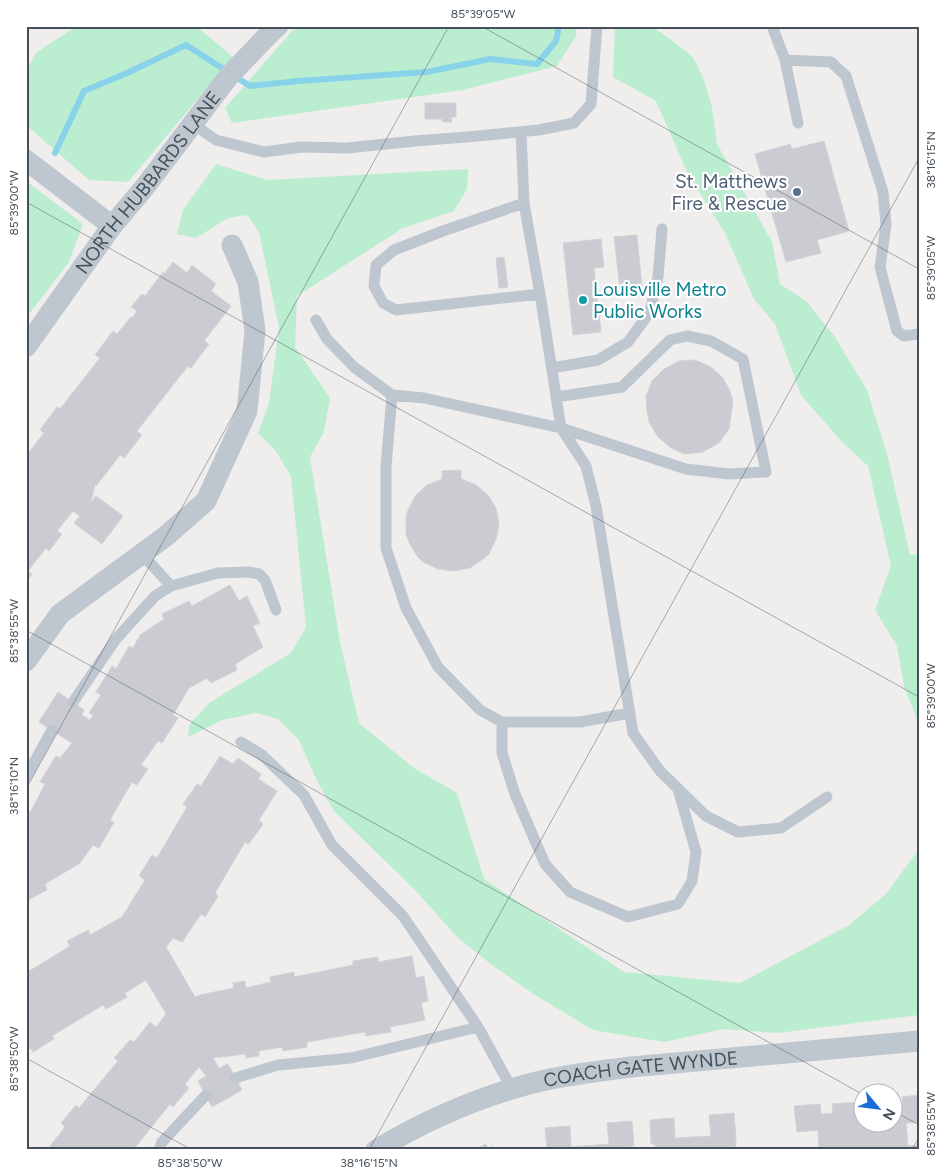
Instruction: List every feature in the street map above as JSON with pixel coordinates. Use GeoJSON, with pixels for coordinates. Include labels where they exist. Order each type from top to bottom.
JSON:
{"type":"FeatureCollection","features":[{"type":"Feature","properties":{"kind":"street","name":"NORTH HUBBARDS LANE"},"geometry":{"type":"LineString","coordinates":[[26,347],[112,226],[144,188],[221,87],[244,60],[278,26]]}},
{"type":"Feature","properties":{"kind":"street"},"geometry":{"type":"LineString","coordinates":[[26,160],[112,226]]}},
{"type":"Feature","properties":{"kind":"street"},"geometry":{"type":"LineString","coordinates":[[26,661],[60,614],[166,536],[206,501],[247,411],[256,331],[248,282],[232,245]]}},
{"type":"Feature","properties":{"kind":"street","name":"COACH GATE WYNDE"},"geometry":{"type":"LineString","coordinates":[[380,1149],[397,1137],[460,1107],[533,1083],[587,1072],[919,1041]]}},
{"type":"Feature","properties":{"kind":"lane"},"geometry":{"type":"LineString","coordinates":[[193,124],[216,140],[264,152],[301,148],[347,148],[521,132],[574,123],[591,104],[597,26]]}},
{"type":"Feature","properties":{"kind":"lane"},"geometry":{"type":"LineString","coordinates":[[772,26],[785,60],[798,123]]}},
{"type":"Feature","properties":{"kind":"lane"},"geometry":{"type":"LineString","coordinates":[[785,60],[831,62],[846,76],[883,192],[886,225],[880,267],[897,331],[904,336],[919,334]]}},
{"type":"Feature","properties":{"kind":"lane"},"geometry":{"type":"LineString","coordinates":[[521,132],[524,203],[561,428],[586,466],[596,506],[633,733],[660,771],[706,816],[738,832],[781,828],[827,797]]}},
{"type":"Feature","properties":{"kind":"lane"},"geometry":{"type":"LineString","coordinates":[[524,203],[394,250],[376,265],[374,286],[383,303],[396,310],[540,294]]}},
{"type":"Feature","properties":{"kind":"lane"},"geometry":{"type":"LineString","coordinates":[[552,368],[598,360],[628,342],[650,312],[658,277],[662,229]]}},
{"type":"Feature","properties":{"kind":"lane"},"geometry":{"type":"LineString","coordinates":[[316,320],[328,339],[354,367],[392,395],[424,398],[561,428],[686,469],[729,474],[766,472],[743,359],[711,341],[687,336],[670,340],[622,387],[556,397]]}},
{"type":"Feature","properties":{"kind":"lane"},"geometry":{"type":"LineString","coordinates":[[392,395],[386,467],[386,548],[406,608],[438,667],[480,710],[502,722],[580,722],[630,713]]}},
{"type":"Feature","properties":{"kind":"lane"},"geometry":{"type":"LineString","coordinates":[[142,554],[172,586]]}},
{"type":"Feature","properties":{"kind":"lane"},"geometry":{"type":"LineString","coordinates":[[72,702],[116,639],[155,596],[172,586],[218,573],[248,572],[259,574],[265,580],[276,610]]}},
{"type":"Feature","properties":{"kind":"lane"},"geometry":{"type":"LineString","coordinates":[[502,722],[502,752],[514,794],[545,864],[570,892],[628,918],[678,904],[692,881],[696,852],[677,788]]}},
{"type":"Feature","properties":{"kind":"lane"},"geometry":{"type":"LineString","coordinates":[[26,777],[52,730]]}},
{"type":"Feature","properties":{"kind":"lane"},"geometry":{"type":"LineString","coordinates":[[240,742],[262,754],[304,796],[332,845],[403,916],[478,1026],[512,1089]]}},
{"type":"Feature","properties":{"kind":"lane"},"geometry":{"type":"LineString","coordinates":[[235,1078],[278,1065],[351,1058],[478,1026]]}},
{"type":"Feature","properties":{"kind":"lane"},"geometry":{"type":"LineString","coordinates":[[159,1150],[162,1142],[206,1095]]}},
{"type":"Feature","properties":{"kind":"green space"},"geometry":{"type":"Polygon","coordinates":[[[77,26],[196,26],[233,57],[128,182],[89,180],[26,125],[26,71],[37,52],[77,26]]]}},
{"type":"Feature","properties":{"kind":"green space"},"geometry":{"type":"Polygon","coordinates":[[[301,26],[576,26],[576,36],[557,66],[463,90],[232,123],[225,108],[291,32],[301,26]]]}},
{"type":"Feature","properties":{"kind":"green space"},"geometry":{"type":"Polygon","coordinates":[[[615,26],[651,26],[693,57],[704,80],[712,107],[717,144],[772,242],[780,284],[806,301],[835,337],[867,390],[887,454],[910,555],[919,554],[919,725],[904,686],[897,646],[875,610],[891,566],[868,466],[842,442],[801,395],[775,324],[754,299],[725,233],[688,174],[656,101],[613,77],[615,26]]]}},
{"type":"Feature","properties":{"kind":"green space"},"geometry":{"type":"Polygon","coordinates":[[[216,164],[267,180],[468,169],[467,189],[454,211],[403,228],[297,296],[295,347],[330,398],[324,432],[310,457],[340,642],[359,723],[414,768],[457,793],[484,879],[624,972],[740,983],[849,925],[886,894],[919,849],[919,1015],[778,1033],[724,1029],[664,1042],[593,1030],[535,995],[458,938],[415,890],[334,811],[317,781],[299,740],[278,719],[256,713],[222,720],[188,737],[189,725],[209,703],[291,653],[306,627],[291,477],[276,451],[258,433],[269,404],[279,328],[259,232],[247,215],[228,218],[196,238],[177,234],[183,210],[216,164]]]}},
{"type":"Feature","properties":{"kind":"green space"},"geometry":{"type":"Polygon","coordinates":[[[26,181],[83,224],[69,262],[26,318],[26,181]]]}},
{"type":"Feature","properties":{"kind":"building"},"geometry":{"type":"Polygon","coordinates":[[[425,103],[456,103],[456,117],[451,117],[452,122],[442,122],[442,119],[425,119],[425,103]]]}},
{"type":"Feature","properties":{"kind":"building"},"geometry":{"type":"Polygon","coordinates":[[[824,141],[849,231],[817,240],[821,253],[786,262],[755,154],[790,144],[792,149],[824,141]]]}},
{"type":"Feature","properties":{"kind":"building"},"geometry":{"type":"Polygon","coordinates":[[[637,235],[642,287],[620,289],[614,237],[637,235]]]}},
{"type":"Feature","properties":{"kind":"building","name":"Louisville Metro Public Works"},"geometry":{"type":"Polygon","coordinates":[[[601,239],[604,267],[594,268],[601,332],[573,335],[563,243],[601,239]]]}},
{"type":"Feature","properties":{"kind":"building"},"geometry":{"type":"Polygon","coordinates":[[[504,257],[508,287],[499,288],[496,258],[504,257]]]}},
{"type":"Feature","properties":{"kind":"building"},"geometry":{"type":"Polygon","coordinates":[[[173,262],[187,273],[192,265],[216,284],[211,291],[231,306],[204,341],[209,344],[191,368],[188,366],[137,431],[142,435],[124,458],[120,455],[96,486],[95,484],[91,502],[96,496],[123,516],[102,544],[74,523],[80,516],[73,511],[57,531],[62,534],[49,551],[46,548],[28,571],[32,574],[26,582],[26,456],[44,433],[40,430],[57,407],[60,409],[100,358],[95,355],[113,331],[117,334],[137,311],[131,307],[142,294],[145,296],[173,262]]]}},
{"type":"Feature","properties":{"kind":"building"},"geometry":{"type":"Polygon","coordinates":[[[695,360],[711,367],[723,378],[733,402],[729,429],[719,443],[703,452],[685,454],[671,448],[658,437],[649,422],[646,396],[652,381],[664,369],[679,361],[695,360]]]}},
{"type":"Feature","properties":{"kind":"building"},"geometry":{"type":"Polygon","coordinates":[[[461,470],[461,479],[476,485],[488,495],[496,508],[499,524],[496,539],[489,554],[470,568],[454,571],[438,569],[423,562],[417,556],[406,534],[406,518],[415,496],[427,485],[442,479],[442,471],[461,470]]]}},
{"type":"Feature","properties":{"kind":"building"},"geometry":{"type":"Polygon","coordinates":[[[230,585],[239,601],[247,596],[260,623],[253,626],[263,647],[235,664],[237,670],[211,683],[207,678],[189,688],[173,715],[178,718],[162,743],[158,741],[141,765],[148,769],[137,785],[132,782],[110,820],[114,822],[99,848],[93,845],[80,863],[45,884],[47,890],[26,901],[26,813],[31,811],[45,784],[40,782],[56,756],[60,758],[72,743],[39,722],[58,692],[84,710],[82,715],[90,720],[93,715],[89,713],[101,695],[96,692],[112,666],[116,669],[129,646],[133,648],[140,635],[164,619],[162,614],[189,601],[192,606],[230,585]]]}},
{"type":"Feature","properties":{"kind":"building"},"geometry":{"type":"Polygon","coordinates":[[[220,756],[233,764],[238,758],[261,774],[258,779],[277,791],[259,820],[263,824],[249,844],[245,842],[215,893],[218,896],[205,917],[201,914],[182,942],[173,938],[166,947],[195,997],[234,988],[233,983],[245,981],[246,988],[271,982],[270,977],[294,972],[294,977],[353,965],[353,961],[378,957],[378,962],[412,956],[416,978],[424,976],[428,1001],[421,1003],[425,1020],[390,1027],[391,1032],[366,1036],[365,1032],[307,1042],[307,1047],[283,1051],[282,1047],[259,1051],[259,1056],[246,1058],[245,1054],[213,1058],[219,1068],[228,1064],[242,1090],[212,1107],[198,1081],[206,1076],[199,1067],[185,1084],[189,1088],[173,1107],[170,1104],[133,1150],[47,1150],[65,1127],[61,1123],[76,1105],[79,1108],[118,1061],[114,1058],[130,1040],[134,1042],[150,1022],[156,1027],[166,1014],[146,980],[125,993],[127,997],[106,1009],[103,1005],[52,1036],[54,1039],[33,1052],[31,1048],[26,1051],[26,973],[70,946],[67,941],[88,930],[90,935],[122,917],[145,880],[139,876],[152,855],[157,858],[187,807],[183,804],[197,784],[201,786],[220,756]]]}},
{"type":"Feature","properties":{"kind":"building"},"geometry":{"type":"Polygon","coordinates":[[[919,1095],[919,1122],[906,1123],[908,1146],[919,1145],[919,1150],[819,1150],[818,1130],[797,1132],[794,1106],[820,1104],[821,1114],[833,1113],[832,1104],[852,1103],[852,1134],[902,1134],[902,1097],[919,1095]]]}},
{"type":"Feature","properties":{"kind":"building"},"geometry":{"type":"Polygon","coordinates":[[[734,1113],[735,1150],[656,1150],[655,1144],[651,1144],[650,1120],[674,1118],[675,1138],[711,1136],[709,1115],[734,1113]]]}},
{"type":"Feature","properties":{"kind":"building"},"geometry":{"type":"Polygon","coordinates":[[[632,1121],[634,1146],[625,1147],[625,1150],[547,1150],[545,1128],[570,1126],[571,1147],[609,1144],[607,1123],[632,1121]]]}},
{"type":"Feature","properties":{"kind":"building"},"geometry":{"type":"Polygon","coordinates":[[[486,1144],[488,1149],[493,1146],[495,1150],[473,1150],[486,1144]]]}},
{"type":"Feature","properties":{"kind":"waterway"},"geometry":{"type":"LineString","coordinates":[[55,153],[84,91],[186,45],[250,86],[427,72],[490,59],[537,64],[556,41],[559,26]]}},
{"type":"Feature","properties":{"kind":"place","name":"St. Matthews Fire & Rescue"},"geometry":{"type":"Point","coordinates":[797,192]}},
{"type":"Feature","properties":{"kind":"place","name":"Louisville Metro Public Works"},"geometry":{"type":"Point","coordinates":[583,300]}}]}
